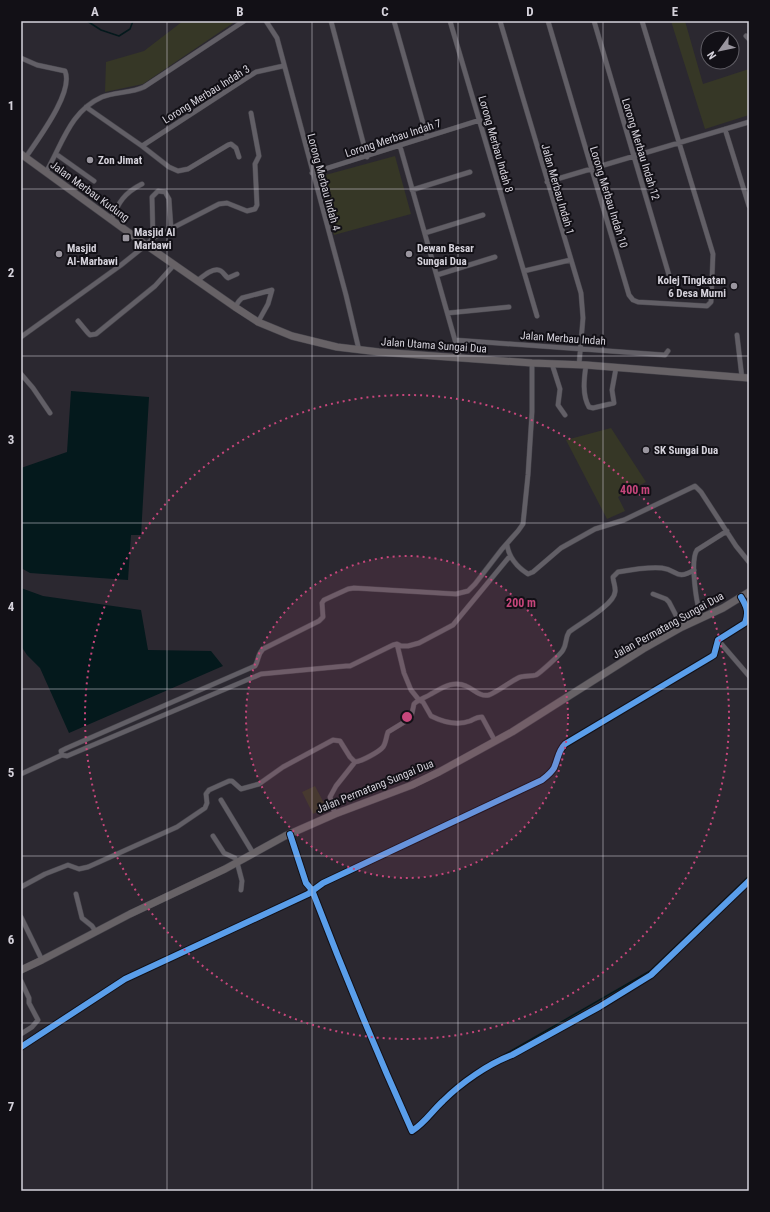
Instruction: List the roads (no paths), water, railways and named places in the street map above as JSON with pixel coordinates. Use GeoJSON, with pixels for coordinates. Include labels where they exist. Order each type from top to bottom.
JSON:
{"type":"FeatureCollection","features":[{"type":"Feature","properties":{"kind":"main road","name":"Jalan Merbau Kudung"},"geometry":{"type":"LineString","coordinates":[[24,156],[146,245]]}},
{"type":"Feature","properties":{"kind":"main road","name":"Jalan Utama Sungai Dua"},"geometry":{"type":"LineString","coordinates":[[146,245],[258,322],[292,336],[337,347],[460,358],[582,365],[745,378]]}},
{"type":"Feature","properties":{"kind":"main road","name":"Jalan Permatang Sungai Dua"},"geometry":{"type":"LineString","coordinates":[[21,970],[290,834],[335,814],[412,785],[439,772],[495,741],[643,649],[702,617],[723,608],[749,592]]}},
{"type":"Feature","properties":{"kind":"street"},"geometry":{"type":"LineString","coordinates":[[46,172],[70,124],[86,107],[96,100],[107,96],[144,87],[244,21]]}},
{"type":"Feature","properties":{"kind":"street","name":"Lorong Merbau Indah 4"},"geometry":{"type":"LineString","coordinates":[[266,21],[277,38],[283,66],[346,295],[359,350]]}},
{"type":"Feature","properties":{"kind":"street"},"geometry":{"type":"LineString","coordinates":[[331,21],[367,157]]}},
{"type":"Feature","properties":{"kind":"street"},"geometry":{"type":"LineString","coordinates":[[394,21],[427,137]]}},
{"type":"Feature","properties":{"kind":"street","name":"Lorong Merbau Indah 8"},"geometry":{"type":"LineString","coordinates":[[450,21],[537,316]]}},
{"type":"Feature","properties":{"kind":"street","name":"Jalan Merbau Indah 1"},"geometry":{"type":"LineString","coordinates":[[500,21],[581,293],[583,318],[580,349],[584,387],[589,407],[593,408],[614,403],[612,390],[616,368]]}},
{"type":"Feature","properties":{"kind":"street","name":"Lorong Merbau Indah 10"},"geometry":{"type":"LineString","coordinates":[[548,21],[629,295],[633,300],[638,302],[707,306],[711,302],[713,254],[678,143]]}},
{"type":"Feature","properties":{"kind":"street","name":"Lorong Merbau Indah 12"},"geometry":{"type":"LineString","coordinates":[[594,21],[671,282]]}},
{"type":"Feature","properties":{"kind":"street"},"geometry":{"type":"LineString","coordinates":[[642,21],[678,143]]}},
{"type":"Feature","properties":{"kind":"street"},"geometry":{"type":"LineString","coordinates":[[21,58],[37,65],[65,70],[67,75],[64,93],[51,120],[24,156]]}},
{"type":"Feature","properties":{"kind":"street","name":"Lorong Merbau Indah 3"},"geometry":{"type":"LineString","coordinates":[[142,146],[248,76],[256,72],[283,66]]}},
{"type":"Feature","properties":{"kind":"street"},"geometry":{"type":"LineString","coordinates":[[86,107],[178,171],[188,169],[228,144],[231,144],[236,148],[239,157]]}},
{"type":"Feature","properties":{"kind":"street"},"geometry":{"type":"LineString","coordinates":[[21,337],[121,265],[153,238],[171,228],[220,204],[227,203],[247,211],[255,209],[257,205],[255,164],[259,156],[251,113]]}},
{"type":"Feature","properties":{"kind":"street","name":"Lorong Merbau Indah 7"},"geometry":{"type":"LineString","coordinates":[[312,173],[367,157],[480,120]]}},
{"type":"Feature","properties":{"kind":"street"},"geometry":{"type":"LineString","coordinates":[[547,182],[749,122]]}},
{"type":"Feature","properties":{"kind":"street"},"geometry":{"type":"LineString","coordinates":[[725,129],[749,206]]}},
{"type":"Feature","properties":{"kind":"street"},"geometry":{"type":"LineString","coordinates":[[400,146],[460,358]]}},
{"type":"Feature","properties":{"kind":"street"},"geometry":{"type":"LineString","coordinates":[[56,154],[94,181]]}},
{"type":"Feature","properties":{"kind":"street"},"geometry":{"type":"LineString","coordinates":[[412,190],[470,172]]}},
{"type":"Feature","properties":{"kind":"street"},"geometry":{"type":"LineString","coordinates":[[111,220],[122,197],[132,189],[142,184]]}},
{"type":"Feature","properties":{"kind":"street"},"geometry":{"type":"LineString","coordinates":[[153,238],[152,196],[158,191],[165,192],[169,199],[171,228]]}},
{"type":"Feature","properties":{"kind":"street"},"geometry":{"type":"LineString","coordinates":[[425,233],[483,215]]}},
{"type":"Feature","properties":{"kind":"street"},"geometry":{"type":"LineString","coordinates":[[437,275],[495,257]]}},
{"type":"Feature","properties":{"kind":"street"},"geometry":{"type":"LineString","coordinates":[[524,271],[570,260]]}},
{"type":"Feature","properties":{"kind":"street"},"geometry":{"type":"LineString","coordinates":[[78,321],[88,333],[96,334],[155,286],[174,265]]}},
{"type":"Feature","properties":{"kind":"street"},"geometry":{"type":"LineString","coordinates":[[197,281],[216,270],[220,271],[228,278],[237,274]]}},
{"type":"Feature","properties":{"kind":"street"},"geometry":{"type":"LineString","coordinates":[[235,307],[238,301],[242,298],[272,290],[268,304],[258,322]]}},
{"type":"Feature","properties":{"kind":"street"},"geometry":{"type":"LineString","coordinates":[[448,313],[510,307]]}},
{"type":"Feature","properties":{"kind":"street"},"geometry":{"type":"LineString","coordinates":[[737,335],[745,378]]}},
{"type":"Feature","properties":{"kind":"street","name":"Jalan Merbau Indah"},"geometry":{"type":"LineString","coordinates":[[455,340],[665,355],[668,351]]}},
{"type":"Feature","properties":{"kind":"street"},"geometry":{"type":"LineString","coordinates":[[62,755],[61,751],[67,748],[255,666],[258,662],[259,653],[263,649],[320,621],[323,617],[322,604],[324,600],[342,592],[354,588],[456,594],[468,591],[523,524],[532,412],[532,363]]}},
{"type":"Feature","properties":{"kind":"street"},"geometry":{"type":"LineString","coordinates":[[552,364],[560,389],[558,405],[565,415]]}},
{"type":"Feature","properties":{"kind":"street"},"geometry":{"type":"LineString","coordinates":[[21,374],[33,388],[50,414]]}},
{"type":"Feature","properties":{"kind":"street"},"geometry":{"type":"LineString","coordinates":[[506,545],[510,556],[528,574],[533,572],[562,548],[595,529],[630,517],[695,486],[701,492],[736,546],[749,562]]}},
{"type":"Feature","properties":{"kind":"street"},"geometry":{"type":"LineString","coordinates":[[702,617],[696,597],[694,556],[697,550],[727,531]]}},
{"type":"Feature","properties":{"kind":"street"},"geometry":{"type":"LineString","coordinates":[[21,774],[62,755],[67,756],[261,674],[350,666],[381,650],[397,644],[401,646],[408,646],[419,643],[453,625],[510,556]]}},
{"type":"Feature","properties":{"kind":"street"},"geometry":{"type":"LineString","coordinates":[[335,814],[330,796],[336,786],[355,762],[360,761],[382,748],[388,732],[411,718],[414,704],[419,700],[443,687],[460,684],[484,696],[489,695],[521,677],[536,675],[563,651],[566,643],[566,636],[569,632],[603,608],[612,598],[616,592],[613,577],[618,572],[661,568],[677,575],[683,575],[694,570]]}},
{"type":"Feature","properties":{"kind":"street"},"geometry":{"type":"LineString","coordinates":[[653,594],[666,599],[669,602],[682,628]]}},
{"type":"Feature","properties":{"kind":"street"},"geometry":{"type":"LineString","coordinates":[[21,1047],[126,979],[308,894],[323,883],[542,780],[550,774],[560,749],[565,744],[711,658],[714,655],[718,640],[745,623],[748,616],[748,607],[741,597]]}},
{"type":"Feature","properties":{"kind":"street"},"geometry":{"type":"LineString","coordinates":[[718,640],[749,676]]}},
{"type":"Feature","properties":{"kind":"street"},"geometry":{"type":"LineString","coordinates":[[397,644],[407,682],[411,690],[419,700],[423,702],[432,716],[450,723],[466,722],[482,717],[495,741]]}},
{"type":"Feature","properties":{"kind":"street"},"geometry":{"type":"LineString","coordinates":[[21,887],[45,874],[68,865],[79,869],[88,867],[177,827],[205,808],[207,803],[206,794],[209,790],[229,781],[232,781],[241,789],[259,784],[283,767],[333,740],[340,741],[355,762]]}},
{"type":"Feature","properties":{"kind":"street"},"geometry":{"type":"LineString","coordinates":[[221,800],[253,853]]}},
{"type":"Feature","properties":{"kind":"street"},"geometry":{"type":"LineString","coordinates":[[290,834],[306,883],[312,890],[334,950],[412,1131],[419,1126],[442,1101],[491,1064],[512,1055],[599,1007],[651,975],[749,881]]}},
{"type":"Feature","properties":{"kind":"street"},"geometry":{"type":"LineString","coordinates":[[213,836],[224,853],[235,858],[242,882],[241,890]]}},
{"type":"Feature","properties":{"kind":"street"},"geometry":{"type":"LineString","coordinates":[[76,894],[82,918],[92,926],[96,932]]}},
{"type":"Feature","properties":{"kind":"street"},"geometry":{"type":"LineString","coordinates":[[21,917],[42,960]]}},
{"type":"Feature","properties":{"kind":"street"},"geometry":{"type":"LineString","coordinates":[[21,981],[29,998],[29,1003],[38,1020],[32,1027],[21,1034]]}},
{"type":"Feature","properties":{"kind":"waterway"},"geometry":{"type":"LineString","coordinates":[[87,21],[101,30],[119,36],[130,29],[133,21]]}},
{"type":"Feature","properties":{"kind":"waterway"},"geometry":{"type":"LineString","coordinates":[[488,1064],[650,971],[749,876]]}},
{"type":"Feature","properties":{"kind":"waterway"},"geometry":{"type":"LineString","coordinates":[[415,1125],[418,1124],[448,1093]]}},
{"type":"Feature","properties":{"kind":"place","name":"Zon Jimat"},"geometry":{"type":"Point","coordinates":[90,160]}},
{"type":"Feature","properties":{"kind":"place","name":"Masjid Al Marbawi"},"geometry":{"type":"Point","coordinates":[126,238]}},
{"type":"Feature","properties":{"kind":"place","name":"Masjid Al-Marbawi"},"geometry":{"type":"Point","coordinates":[59,254]}},
{"type":"Feature","properties":{"kind":"place","name":"Dewan Besar Sungai Dua"},"geometry":{"type":"Point","coordinates":[409,254]}},
{"type":"Feature","properties":{"kind":"place","name":"Kolej Tingkatan 6 Desa Murni"},"geometry":{"type":"Point","coordinates":[734,286]}},
{"type":"Feature","properties":{"kind":"place","name":"SK Sungai Dua"},"geometry":{"type":"Point","coordinates":[646,450]}}]}
